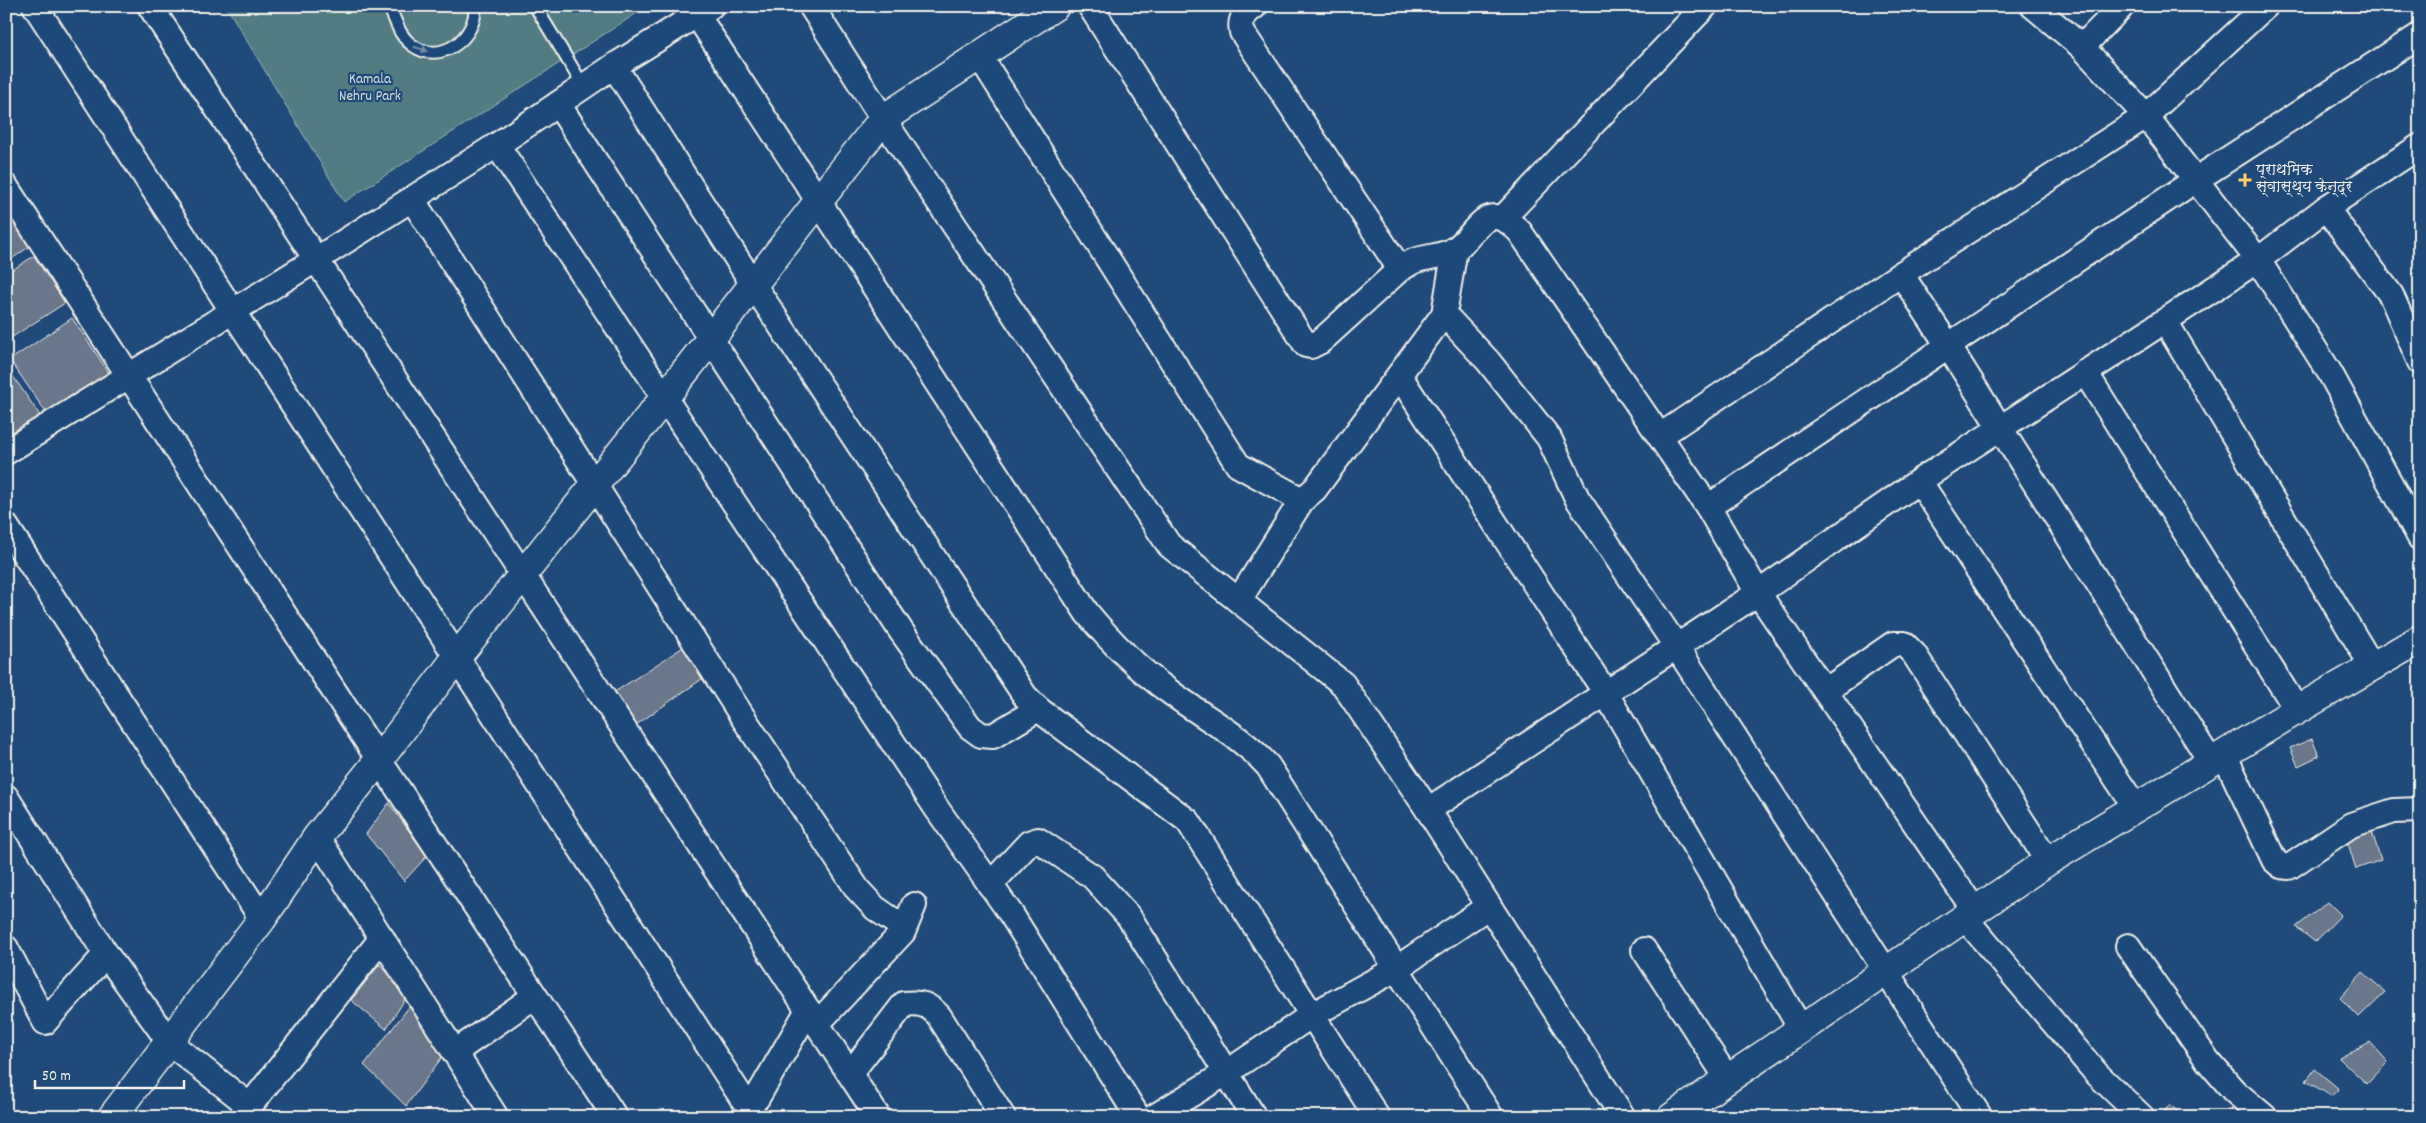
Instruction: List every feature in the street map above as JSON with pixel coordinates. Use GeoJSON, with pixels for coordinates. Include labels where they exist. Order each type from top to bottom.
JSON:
{"type":"FeatureCollection","features":[{"type":"Feature","properties":{"kind":"street"},"geometry":{"type":"LineString","coordinates":[[35,6],[732,1084],[752,1109]]}},
{"type":"Feature","properties":{"kind":"street"},"geometry":{"type":"LineString","coordinates":[[150,6],[878,1117]]}},
{"type":"Feature","properties":{"kind":"street"},"geometry":{"type":"LineString","coordinates":[[811,6],[883,119],[1169,545],[1343,684],[1428,810],[1623,1117]]}},
{"type":"Feature","properties":{"kind":"street"},"geometry":{"type":"LineString","coordinates":[[1090,6],[1306,345],[1311,346],[1321,341],[1400,269],[1415,261],[1445,254],[1455,249],[1482,221],[1491,217],[1503,218],[1520,232],[1708,507],[1758,593],[1825,691],[1970,915],[2097,1074],[2142,1117]]}},
{"type":"Feature","properties":{"kind":"street"},"geometry":{"type":"LineString","coordinates":[[1255,6],[1242,18],[1240,24],[1242,32],[1400,269]]}},
{"type":"Feature","properties":{"kind":"street"},"geometry":{"type":"LineString","coordinates":[[1503,218],[1705,6]]}},
{"type":"Feature","properties":{"kind":"street"},"geometry":{"type":"LineString","coordinates":[[2033,6],[2082,47],[2146,116],[2197,179],[2258,260],[2330,373],[2420,538]]}},
{"type":"Feature","properties":{"kind":"street"},"geometry":{"type":"LineString","coordinates":[[2082,47],[2122,6]]}},
{"type":"Feature","properties":{"kind":"street"},"geometry":{"type":"LineString","coordinates":[[1660,436],[1901,274],[2146,116],[2266,6]]}},
{"type":"Feature","properties":{"kind":"street"},"geometry":{"type":"LineString","coordinates":[[112,1117],[170,1043],[262,919],[317,837],[883,119],[979,55],[1043,9]]}},
{"type":"Feature","properties":{"kind":"street"},"geometry":{"type":"LineString","coordinates":[[6,452],[412,199],[497,145],[614,66],[704,11],[818,201],[1087,613],[1106,636],[1170,692],[1250,746],[1268,766],[1491,1117]]}},
{"type":"Feature","properties":{"kind":"street"},"geometry":{"type":"LineString","coordinates":[[1708,507],[2197,179],[2420,35]]}},
{"type":"Feature","properties":{"kind":"street"},"geometry":{"type":"LineString","coordinates":[[979,55],[1238,465],[1302,500]]}},
{"type":"Feature","properties":{"kind":"street"},"geometry":{"type":"LineString","coordinates":[[614,66],[753,284],[1025,696],[1038,710],[1188,821],[1377,1117]]}},
{"type":"Feature","properties":{"kind":"street"},"geometry":{"type":"LineString","coordinates":[[558,104],[901,631],[970,727],[980,735],[993,736],[1038,710]]}},
{"type":"Feature","properties":{"kind":"street"},"geometry":{"type":"LineString","coordinates":[[497,145],[937,809],[1011,914],[1138,1117]]}},
{"type":"Feature","properties":{"kind":"street"},"geometry":{"type":"LineString","coordinates":[[1428,810],[1758,593],[1919,481],[2258,260],[2326,208],[2418,151]]}},
{"type":"Feature","properties":{"kind":"street"},"geometry":{"type":"LineString","coordinates":[[6,187],[379,760],[615,1117]]}},
{"type":"Feature","properties":{"kind":"street"},"geometry":{"type":"LineString","coordinates":[[412,199],[596,484],[615,519],[744,719],[858,890],[875,908],[904,928]]}},
{"type":"Feature","properties":{"kind":"street"},"geometry":{"type":"LineString","coordinates":[[2326,208],[2391,295],[2420,362]]}},
{"type":"Feature","properties":{"kind":"street"},"geometry":{"type":"LineString","coordinates":[[1239,600],[1302,500],[1315,489],[1444,314],[1455,249]]}},
{"type":"Feature","properties":{"kind":"street"},"geometry":{"type":"LineString","coordinates":[[1901,274],[2217,758],[2274,860],[2281,866],[2290,867],[2351,825],[2394,811],[2420,810]]}},
{"type":"Feature","properties":{"kind":"street"},"geometry":{"type":"LineString","coordinates":[[1444,314],[1488,361],[1549,438],[1577,498],[1676,646],[1980,1117]]}},
{"type":"Feature","properties":{"kind":"street"},"geometry":{"type":"LineString","coordinates":[[2165,320],[2372,666]]}},
{"type":"Feature","properties":{"kind":"street"},"geometry":{"type":"LineString","coordinates":[[2085,372],[2297,710]]}},
{"type":"Feature","properties":{"kind":"street"},"geometry":{"type":"LineString","coordinates":[[1399,375],[1605,692],[1801,1028]]}},
{"type":"Feature","properties":{"kind":"street"},"geometry":{"type":"LineString","coordinates":[[1919,481],[2136,808]]}},
{"type":"Feature","properties":{"kind":"street"},"geometry":{"type":"LineString","coordinates":[[6,526],[262,919]]}},
{"type":"Feature","properties":{"kind":"street"},"geometry":{"type":"LineString","coordinates":[[1672,1117],[2048,861],[2297,710],[2420,639]]}},
{"type":"Feature","properties":{"kind":"street"},"geometry":{"type":"LineString","coordinates":[[1825,691],[1893,644],[1904,644],[1914,654],[2048,861]]}},
{"type":"Feature","properties":{"kind":"street"},"geometry":{"type":"LineString","coordinates":[[6,797],[106,954],[170,1043],[246,1111],[382,938]]}},
{"type":"Feature","properties":{"kind":"street"},"geometry":{"type":"LineString","coordinates":[[317,837],[496,1117]]}},
{"type":"Feature","properties":{"kind":"street"},"geometry":{"type":"LineString","coordinates":[[990,884],[1030,843],[1038,840],[1093,877],[1129,917],[1254,1117]]}},
{"type":"Feature","properties":{"kind":"street"},"geometry":{"type":"LineString","coordinates":[[752,1109],[752,1102],[757,1098],[813,1017],[904,928],[914,905]]}},
{"type":"Feature","properties":{"kind":"street"},"geometry":{"type":"LineString","coordinates":[[1154,1117],[1226,1073],[1312,1015],[1396,970],[1489,906]]}},
{"type":"Feature","properties":{"kind":"street"},"geometry":{"type":"LineString","coordinates":[[2128,946],[2208,1061],[2234,1091],[2266,1117]]}},
{"type":"Feature","properties":{"kind":"street"},"geometry":{"type":"LineString","coordinates":[[6,948],[45,1022],[106,954]]}},
{"type":"Feature","properties":{"kind":"street"},"geometry":{"type":"LineString","coordinates":[[1644,950],[1727,1078]]}},
{"type":"Feature","properties":{"kind":"street"},"geometry":{"type":"LineString","coordinates":[[455,1052],[535,996]]}},
{"type":"Feature","properties":{"kind":"street"},"geometry":{"type":"LineString","coordinates":[[850,1074],[904,1004],[920,1002],[930,1007],[939,1016],[1003,1117]]}},
{"type":"Feature","properties":{"kind":"lane"},"geometry":{"type":"LineString","coordinates":[[391,9],[396,26],[403,38],[414,46],[426,51],[440,51],[453,47],[464,39],[472,27],[475,6]]}},
{"type":"Feature","properties":{"kind":"lane"},"geometry":{"type":"LineString","coordinates":[[535,6],[584,86]]}},
{"type":"Feature","properties":{"kind":"green space","name":"Kamala Nehru Park"},"geometry":{"type":"Polygon","coordinates":[[[226,6],[648,6],[344,202],[226,6]]]}},
{"type":"Feature","properties":{"kind":"building"},"geometry":{"type":"Polygon","coordinates":[[[6,207],[33,244],[6,263],[6,207]]]}},
{"type":"Feature","properties":{"kind":"building"},"geometry":{"type":"Polygon","coordinates":[[[34,256],[65,303],[6,341],[6,274],[34,256]]]}},
{"type":"Feature","properties":{"kind":"building"},"geometry":{"type":"Polygon","coordinates":[[[72,318],[111,376],[49,417],[10,360],[72,318]]]}},
{"type":"Feature","properties":{"kind":"building"},"geometry":{"type":"Polygon","coordinates":[[[6,366],[41,417],[6,440],[6,366]]]}},
{"type":"Feature","properties":{"kind":"building"},"geometry":{"type":"Polygon","coordinates":[[[691,642],[712,672],[633,727],[610,695],[691,642]]]}},
{"type":"Feature","properties":{"kind":"building"},"geometry":{"type":"Polygon","coordinates":[[[2312,739],[2319,756],[2298,766],[2290,748],[2312,739]]]}},
{"type":"Feature","properties":{"kind":"building"},"geometry":{"type":"Polygon","coordinates":[[[389,803],[427,856],[404,881],[366,834],[389,803]]]}},
{"type":"Feature","properties":{"kind":"building"},"geometry":{"type":"Polygon","coordinates":[[[2371,829],[2381,860],[2356,869],[2346,837],[2371,829]]]}},
{"type":"Feature","properties":{"kind":"building"},"geometry":{"type":"Polygon","coordinates":[[[2420,875],[2420,883],[2414,880],[2420,875]]]}},
{"type":"Feature","properties":{"kind":"building"},"geometry":{"type":"Polygon","coordinates":[[[2328,902],[2341,915],[2315,942],[2296,927],[2328,902]]]}},
{"type":"Feature","properties":{"kind":"building"},"geometry":{"type":"Polygon","coordinates":[[[380,964],[407,996],[386,1029],[351,1000],[380,964]]]}},
{"type":"Feature","properties":{"kind":"building"},"geometry":{"type":"Polygon","coordinates":[[[2363,972],[2385,992],[2359,1017],[2340,998],[2363,972]]]}},
{"type":"Feature","properties":{"kind":"building"},"geometry":{"type":"Polygon","coordinates":[[[409,1007],[445,1053],[406,1106],[364,1065],[409,1007]]]}},
{"type":"Feature","properties":{"kind":"building"},"geometry":{"type":"Polygon","coordinates":[[[2370,1042],[2388,1062],[2367,1084],[2339,1058],[2370,1042]]]}},
{"type":"Feature","properties":{"kind":"building"},"geometry":{"type":"Polygon","coordinates":[[[2315,1069],[2339,1089],[2331,1096],[2306,1081],[2315,1069]]]}},
{"type":"Feature","properties":{"kind":"building"},"geometry":{"type":"Polygon","coordinates":[[[2170,1104],[2183,1117],[2166,1117],[2163,1113],[2170,1104]]]}},
{"type":"Feature","properties":{"kind":"place","name":"प्राथमिक स्वास्थ्य केन्द्र"},"geometry":{"type":"Point","coordinates":[2245,180]}}]}
